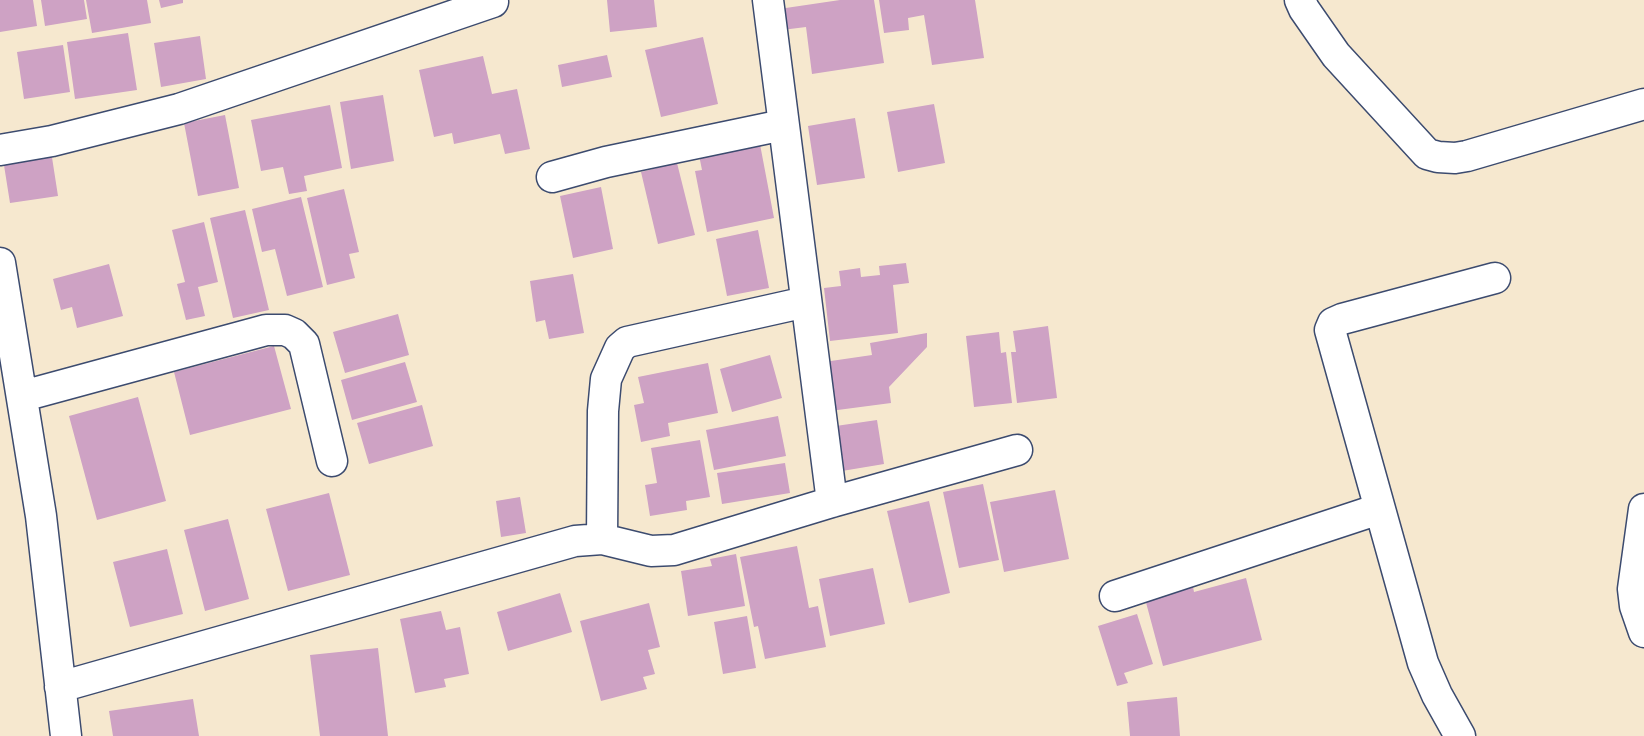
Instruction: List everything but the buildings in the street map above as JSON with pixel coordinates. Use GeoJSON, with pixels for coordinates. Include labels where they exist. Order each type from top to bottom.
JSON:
{"type":"FeatureCollection","features":[{"type":"Feature","properties":{"kind":"street"},"geometry":{"type":"LineString","coordinates":[[768,0],[832,502]]}},
{"type":"Feature","properties":{"kind":"street"},"geometry":{"type":"LineString","coordinates":[[1300,0],[1336,55],[1427,153],[1437,157],[1467,156],[1644,104]]}},
{"type":"Feature","properties":{"kind":"street"},"geometry":{"type":"LineString","coordinates":[[0,150],[52,141],[179,109],[494,2]]}},
{"type":"Feature","properties":{"kind":"street"},"geometry":{"type":"LineString","coordinates":[[552,177],[606,162],[783,125]]}},
{"type":"Feature","properties":{"kind":"street"},"geometry":{"type":"LineString","coordinates":[[0,263],[41,516],[66,736]]}},
{"type":"Feature","properties":{"kind":"street"},"geometry":{"type":"LineString","coordinates":[[1460,736],[1423,663],[1331,330],[1333,323],[1495,278]]}},
{"type":"Feature","properties":{"kind":"street"},"geometry":{"type":"LineString","coordinates":[[602,539],[603,411],[606,379],[620,348],[627,342],[806,302]]}},
{"type":"Feature","properties":{"kind":"street"},"geometry":{"type":"LineString","coordinates":[[23,397],[266,330],[285,330],[294,334],[304,344],[332,461]]}},
{"type":"Feature","properties":{"kind":"street"},"geometry":{"type":"LineString","coordinates":[[60,687],[564,544],[602,539],[651,551],[674,550],[1017,450]]}},
{"type":"Feature","properties":{"kind":"street"},"geometry":{"type":"LineString","coordinates":[[1115,596],[1379,509]]}},
{"type":"Feature","properties":{"kind":"street"},"geometry":{"type":"LineString","coordinates":[[1644,509],[1633,589],[1635,606],[1644,632]]}}]}
